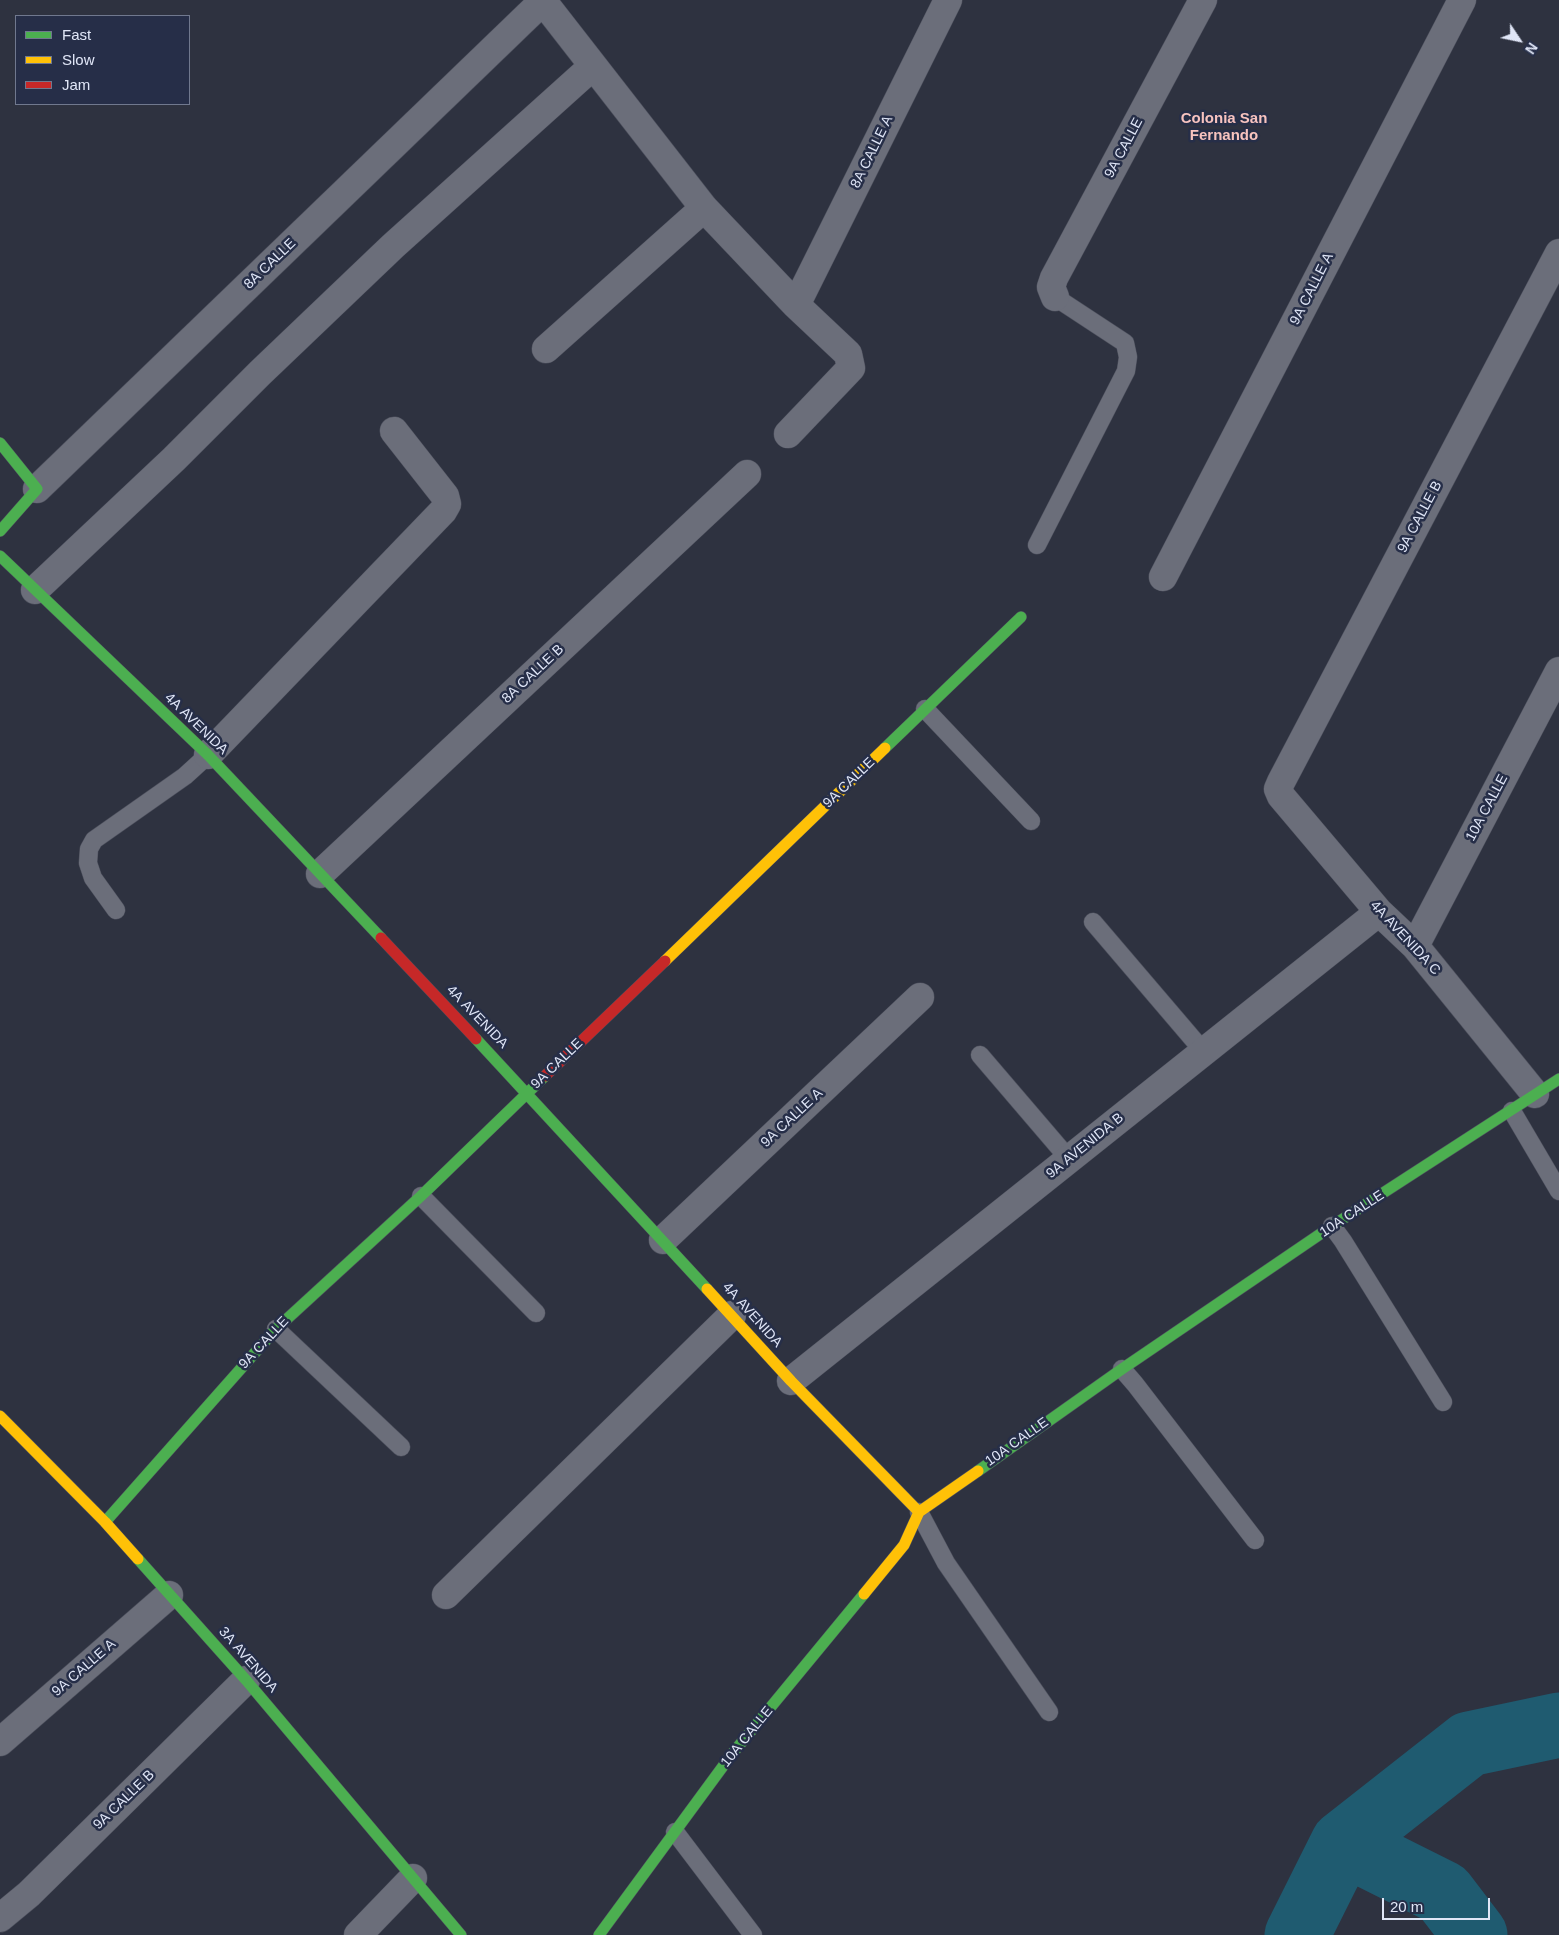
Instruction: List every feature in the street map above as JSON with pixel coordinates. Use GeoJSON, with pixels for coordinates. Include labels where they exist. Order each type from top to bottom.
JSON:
{"type":"FeatureCollection","features":[{"type":"Feature","properties":{"kind":"street","name":"8A CALLE A"},"geometry":{"type":"LineString","coordinates":[[796,305],[948,0]]}},
{"type":"Feature","properties":{"kind":"street","name":"9A CALLE"},"geometry":{"type":"LineString","coordinates":[[1055,296],[1051,287],[1054,278],[1203,0]]}},
{"type":"Feature","properties":{"kind":"street","name":"9A CALLE A"},"geometry":{"type":"LineString","coordinates":[[1163,577],[1462,0]]}},
{"type":"Feature","properties":{"kind":"street"},"geometry":{"type":"LineString","coordinates":[[542,1],[704,208],[796,305],[848,354],[851,368],[788,434]]}},
{"type":"Feature","properties":{"kind":"street","name":"8A CALLE"},"geometry":{"type":"LineString","coordinates":[[0,531],[37,489],[542,1]]}},
{"type":"Feature","properties":{"kind":"street"},"geometry":{"type":"LineString","coordinates":[[35,590],[393,246],[593,66]]}},
{"type":"Feature","properties":{"kind":"street"},"geometry":{"type":"LineString","coordinates":[[546,349],[704,208]]}},
{"type":"Feature","properties":{"kind":"street","name":"9A CALLE B"},"geometry":{"type":"LineString","coordinates":[[1281,782],[1559,253]]}},
{"type":"Feature","properties":{"kind":"street"},"geometry":{"type":"LineString","coordinates":[[208,755],[443,511],[447,504],[445,496],[394,431]]}},
{"type":"Feature","properties":{"kind":"street"},"geometry":{"type":"LineString","coordinates":[[0,443],[37,489]]}},
{"type":"Feature","properties":{"kind":"street","name":"8A CALLE B"},"geometry":{"type":"LineString","coordinates":[[320,874],[747,474]]}},
{"type":"Feature","properties":{"kind":"street","name":"4A AVENIDA"},"geometry":{"type":"LineString","coordinates":[[0,556],[208,755],[527,1092],[791,1380],[919,1512]]}},
{"type":"Feature","properties":{"kind":"street","name":"9A CALLE"},"geometry":{"type":"LineString","coordinates":[[105,1522],[276,1329],[422,1196],[527,1092],[1021,617]]}},
{"type":"Feature","properties":{"kind":"street","name":"10A CALLE"},"geometry":{"type":"LineString","coordinates":[[1415,946],[1559,670]]}},
{"type":"Feature","properties":{"kind":"street","name":"4A AVENIDA C"},"geometry":{"type":"LineString","coordinates":[[1281,782],[1278,789],[1282,796],[1380,912],[1415,946],[1535,1094]]}},
{"type":"Feature","properties":{"kind":"street","name":"9A AVENIDA B"},"geometry":{"type":"LineString","coordinates":[[791,1380],[1380,912]]}},
{"type":"Feature","properties":{"kind":"street","name":"9A CALLE A"},"geometry":{"type":"LineString","coordinates":[[663,1240],[920,997]]}},
{"type":"Feature","properties":{"kind":"street","name":"10A CALLE"},"geometry":{"type":"LineString","coordinates":[[599,1935],[732,1754],[904,1545],[919,1512],[1122,1369],[1332,1226],[1559,1079]]}},
{"type":"Feature","properties":{"kind":"street"},"geometry":{"type":"LineString","coordinates":[[446,1594],[732,1315]]}},
{"type":"Feature","properties":{"kind":"street","name":"3A AVENIDA"},"geometry":{"type":"LineString","coordinates":[[3,1427],[105,1522],[246,1680],[461,1935]]}},
{"type":"Feature","properties":{"kind":"street","name":"9A CALLE A"},"geometry":{"type":"LineString","coordinates":[[0,1742],[169,1595]]}},
{"type":"Feature","properties":{"kind":"street","name":"9A CALLE B"},"geometry":{"type":"LineString","coordinates":[[0,1918],[29,1894],[246,1680]]}},
{"type":"Feature","properties":{"kind":"street"},"geometry":{"type":"LineString","coordinates":[[358,1935],[413,1878]]}},
{"type":"Feature","properties":{"kind":"lane"},"geometry":{"type":"LineString","coordinates":[[1037,545],[1126,371],[1128,357],[1125,343],[1055,296]]}},
{"type":"Feature","properties":{"kind":"lane"},"geometry":{"type":"LineString","coordinates":[[925,710],[1031,820]]}},
{"type":"Feature","properties":{"kind":"lane"},"geometry":{"type":"LineString","coordinates":[[116,910],[93,878],[88,863],[89,849],[94,840],[185,776],[208,755]]}},
{"type":"Feature","properties":{"kind":"lane"},"geometry":{"type":"LineString","coordinates":[[1093,922],[1204,1052]]}},
{"type":"Feature","properties":{"kind":"lane"},"geometry":{"type":"LineString","coordinates":[[980,1055],[1069,1159]]}},
{"type":"Feature","properties":{"kind":"lane"},"geometry":{"type":"LineString","coordinates":[[1512,1111],[1559,1191]]}},
{"type":"Feature","properties":{"kind":"lane"},"geometry":{"type":"LineString","coordinates":[[422,1196],[536,1313]]}},
{"type":"Feature","properties":{"kind":"lane"},"geometry":{"type":"LineString","coordinates":[[1332,1226],[1443,1402]]}},
{"type":"Feature","properties":{"kind":"lane"},"geometry":{"type":"LineString","coordinates":[[276,1329],[401,1447]]}},
{"type":"Feature","properties":{"kind":"lane"},"geometry":{"type":"LineString","coordinates":[[1122,1369],[1255,1540]]}},
{"type":"Feature","properties":{"kind":"lane"},"geometry":{"type":"LineString","coordinates":[[919,1512],[946,1563],[1049,1712]]}},
{"type":"Feature","properties":{"kind":"lane"},"geometry":{"type":"LineString","coordinates":[[675,1832],[752,1935]]}},
{"type":"Feature","properties":{"kind":"waterway"},"geometry":{"type":"LineString","coordinates":[[1297,1935],[1343,1843],[1469,1744],[1559,1725]]}},
{"type":"Feature","properties":{"kind":"waterway"},"geometry":{"type":"LineString","coordinates":[[1343,1843],[1443,1893],[1475,1935]]}},
{"type":"Feature","properties":{"kind":"traffic: fast"},"geometry":{"type":"LineString","coordinates":[[0,443],[37,489],[0,531]]}},
{"type":"Feature","properties":{"kind":"traffic: fast"},"geometry":{"type":"LineString","coordinates":[[0,556],[208,755],[381,938]]}},
{"type":"Feature","properties":{"kind":"traffic: fast"},"geometry":{"type":"LineString","coordinates":[[885,748],[1021,617]]}},
{"type":"Feature","properties":{"kind":"traffic: fast"},"geometry":{"type":"LineString","coordinates":[[476,1039],[707,1289]]}},
{"type":"Feature","properties":{"kind":"traffic: fast"},"geometry":{"type":"LineString","coordinates":[[105,1522],[276,1329],[421,1196],[545,1076]]}},
{"type":"Feature","properties":{"kind":"traffic: fast"},"geometry":{"type":"LineString","coordinates":[[978,1471],[1122,1369],[1332,1226],[1559,1079]]}},
{"type":"Feature","properties":{"kind":"traffic: fast"},"geometry":{"type":"LineString","coordinates":[[138,1559],[246,1680],[461,1935]]}},
{"type":"Feature","properties":{"kind":"traffic: fast"},"geometry":{"type":"LineString","coordinates":[[599,1935],[732,1754],[864,1594]]}},
{"type":"Feature","properties":{"kind":"traffic: slow"},"geometry":{"type":"LineString","coordinates":[[665,961],[885,748]]}},
{"type":"Feature","properties":{"kind":"traffic: slow"},"geometry":{"type":"LineString","coordinates":[[707,1289],[791,1381],[919,1512]]}},
{"type":"Feature","properties":{"kind":"traffic: slow"},"geometry":{"type":"LineString","coordinates":[[0,1416],[105,1522],[138,1559]]}},
{"type":"Feature","properties":{"kind":"traffic: slow"},"geometry":{"type":"LineString","coordinates":[[864,1594],[904,1545],[919,1512],[978,1471]]}},
{"type":"Feature","properties":{"kind":"traffic: jam"},"geometry":{"type":"LineString","coordinates":[[381,938],[476,1039]]}},
{"type":"Feature","properties":{"kind":"traffic: jam"},"geometry":{"type":"LineString","coordinates":[[545,1076],[665,961]]}},
{"type":"Feature","properties":{"kind":"district","name":"Colonia San Fernando"},"geometry":{"type":"Point","coordinates":[1224,128]}}]}
